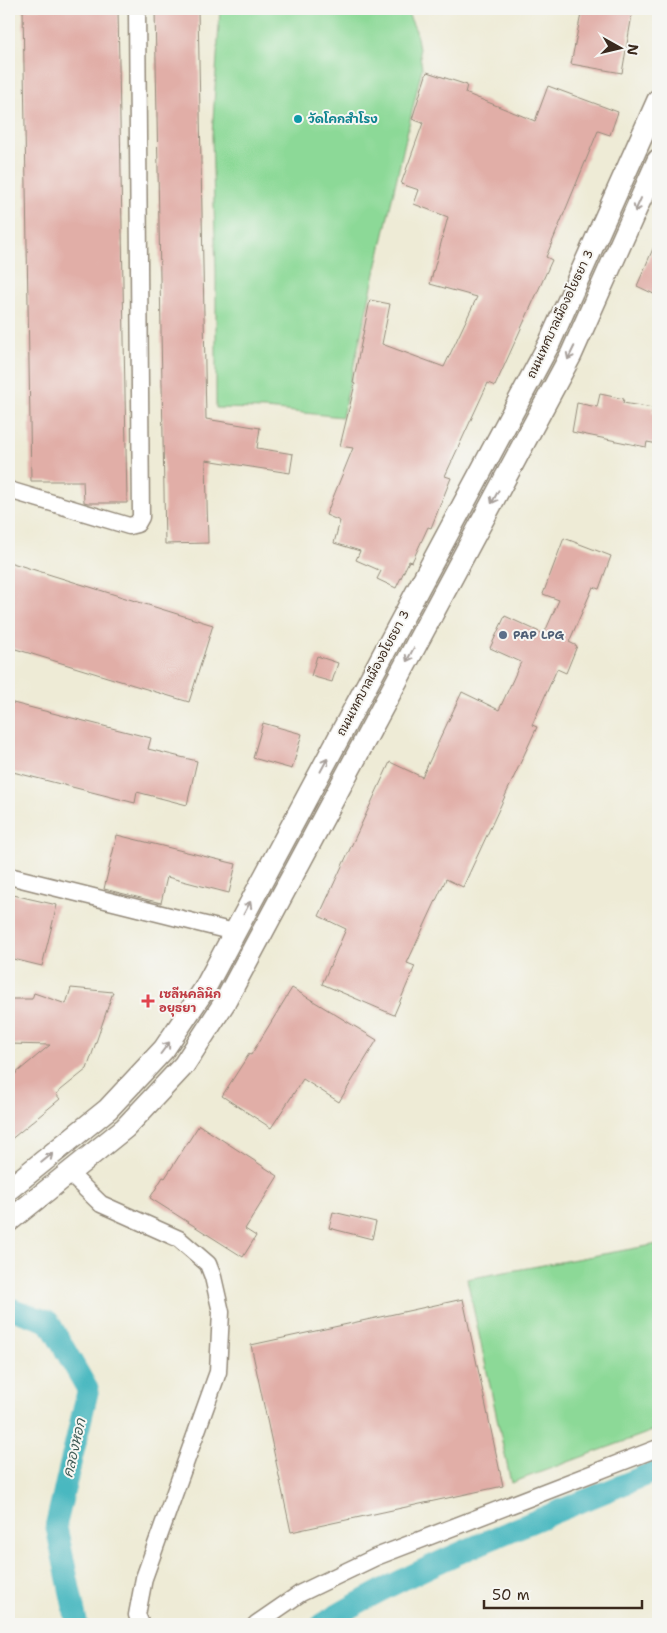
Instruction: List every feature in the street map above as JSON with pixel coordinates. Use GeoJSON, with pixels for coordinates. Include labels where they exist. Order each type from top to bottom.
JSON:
{"type":"FeatureCollection","features":[{"type":"Feature","properties":{"kind":"street"},"geometry":{"type":"LineString","coordinates":[[9,490],[129,526],[137,524],[141,517],[136,9]]}},
{"type":"Feature","properties":{"kind":"street","name":"ถนนเทศบาลเมืองอโยธยา 3"},"geometry":{"type":"LineString","coordinates":[[9,1189],[108,1109],[164,1050],[204,990],[548,344],[658,100]]}},
{"type":"Feature","properties":{"kind":"street","name":"ถนนเทศบาลเมืองอโยธยา 3"},"geometry":{"type":"LineString","coordinates":[[9,1221],[124,1128],[184,1065],[225,1002],[571,355],[658,160]]}},
{"type":"Feature","properties":{"kind":"street"},"geometry":{"type":"LineString","coordinates":[[406,610],[428,622]]}},
{"type":"Feature","properties":{"kind":"street"},"geometry":{"type":"LineString","coordinates":[[9,876],[234,932]]}},
{"type":"Feature","properties":{"kind":"street"},"geometry":{"type":"LineString","coordinates":[[69,1173],[101,1204],[180,1239],[208,1264],[221,1312],[218,1372],[144,1578],[137,1615],[141,1624]]}},
{"type":"Feature","properties":{"kind":"street"},"geometry":{"type":"LineString","coordinates":[[256,1624],[301,1593],[376,1557],[658,1448]]}},
{"type":"Feature","properties":{"kind":"green space"},"geometry":{"type":"Polygon","coordinates":[[[220,9],[406,9],[416,31],[422,68],[342,417],[267,409],[216,408],[216,272],[212,136],[220,9]]]}},
{"type":"Feature","properties":{"kind":"green space"},"geometry":{"type":"Polygon","coordinates":[[[658,1244],[658,1429],[511,1483],[467,1279],[658,1244]]]}},
{"type":"Feature","properties":{"kind":"building"},"geometry":{"type":"Polygon","coordinates":[[[23,9],[118,9],[127,503],[84,502],[83,481],[31,481],[23,9]]]}},
{"type":"Feature","properties":{"kind":"building"},"geometry":{"type":"Polygon","coordinates":[[[155,9],[198,9],[206,419],[260,428],[257,448],[293,454],[290,473],[206,460],[208,543],[165,544],[155,9]]]}},
{"type":"Feature","properties":{"kind":"building"},"geometry":{"type":"Polygon","coordinates":[[[582,9],[633,9],[622,73],[571,64],[582,9]]]}},
{"type":"Feature","properties":{"kind":"building"},"geometry":{"type":"Polygon","coordinates":[[[427,72],[467,85],[465,93],[535,121],[548,86],[618,112],[610,135],[598,131],[546,257],[552,260],[495,386],[488,383],[445,476],[451,478],[431,528],[428,527],[412,562],[409,561],[396,588],[377,579],[381,571],[356,560],[360,551],[334,543],[340,521],[326,515],[353,448],[340,446],[355,384],[353,383],[370,300],[390,304],[382,344],[444,367],[477,297],[430,284],[448,217],[414,204],[419,190],[401,184],[423,123],[412,119],[427,72]]]}},
{"type":"Feature","properties":{"kind":"building"},"geometry":{"type":"Polygon","coordinates":[[[658,237],[658,296],[637,286],[658,237]]]}},
{"type":"Feature","properties":{"kind":"building"},"geometry":{"type":"Polygon","coordinates":[[[600,394],[624,399],[623,403],[653,408],[652,413],[658,414],[658,444],[647,442],[646,447],[572,432],[577,403],[597,407],[600,394]]]}},
{"type":"Feature","properties":{"kind":"building"},"geometry":{"type":"Polygon","coordinates":[[[564,538],[611,556],[599,589],[593,587],[569,642],[577,646],[566,673],[557,669],[532,725],[537,727],[463,887],[446,879],[407,963],[415,966],[394,1015],[322,984],[346,929],[319,916],[390,762],[422,777],[462,692],[499,710],[521,662],[490,648],[505,616],[544,634],[559,600],[543,594],[564,538]]]}},
{"type":"Feature","properties":{"kind":"building"},"geometry":{"type":"Polygon","coordinates":[[[9,562],[213,625],[189,702],[9,647],[9,562]]]}},
{"type":"Feature","properties":{"kind":"building"},"geometry":{"type":"Polygon","coordinates":[[[317,656],[338,663],[332,682],[311,676],[317,656]]]}},
{"type":"Feature","properties":{"kind":"building"},"geometry":{"type":"Polygon","coordinates":[[[9,702],[151,738],[148,749],[197,761],[187,805],[137,792],[135,803],[9,771],[9,702]]]}},
{"type":"Feature","properties":{"kind":"building"},"geometry":{"type":"Polygon","coordinates":[[[263,723],[302,734],[292,769],[253,758],[263,723]]]}},
{"type":"Feature","properties":{"kind":"building"},"geometry":{"type":"Polygon","coordinates":[[[117,835],[236,864],[229,893],[167,877],[161,903],[104,889],[117,835]]]}},
{"type":"Feature","properties":{"kind":"building"},"geometry":{"type":"Polygon","coordinates":[[[9,894],[57,905],[42,966],[9,958],[9,894]]]}},
{"type":"Feature","properties":{"kind":"building"},"geometry":{"type":"Polygon","coordinates":[[[71,988],[113,992],[87,1069],[56,1094],[60,1099],[9,1141],[9,1079],[50,1045],[9,1044],[9,999],[32,999],[34,993],[66,1004],[71,988]]]}},
{"type":"Feature","properties":{"kind":"building"},"geometry":{"type":"Polygon","coordinates":[[[292,988],[377,1040],[339,1102],[303,1079],[271,1128],[222,1096],[249,1054],[251,1055],[292,988]]]}},
{"type":"Feature","properties":{"kind":"building"},"geometry":{"type":"Polygon","coordinates":[[[199,1125],[278,1176],[245,1229],[256,1236],[243,1257],[150,1198],[199,1125]]]}},
{"type":"Feature","properties":{"kind":"building"},"geometry":{"type":"Polygon","coordinates":[[[333,1212],[376,1222],[372,1239],[329,1228],[333,1212]]]}},
{"type":"Feature","properties":{"kind":"building"},"geometry":{"type":"Polygon","coordinates":[[[463,1299],[503,1486],[291,1532],[251,1345],[463,1299]]]}},
{"type":"Feature","properties":{"kind":"waterway","name":"คลองหอก"},"geometry":{"type":"LineString","coordinates":[[9,1308],[49,1322],[88,1390],[56,1525],[77,1624]]}},
{"type":"Feature","properties":{"kind":"waterway"},"geometry":{"type":"LineString","coordinates":[[322,1624],[362,1601],[445,1560],[658,1470]]}},
{"type":"Feature","properties":{"kind":"place","name":"วัดโคกสำโรง"},"geometry":{"type":"Point","coordinates":[298,119]}},
{"type":"Feature","properties":{"kind":"place","name":"PAP LPG"},"geometry":{"type":"Point","coordinates":[503,635]}},
{"type":"Feature","properties":{"kind":"place","name":"เซลีนคลินิก อยุธยา"},"geometry":{"type":"Point","coordinates":[148,1001]}}]}
